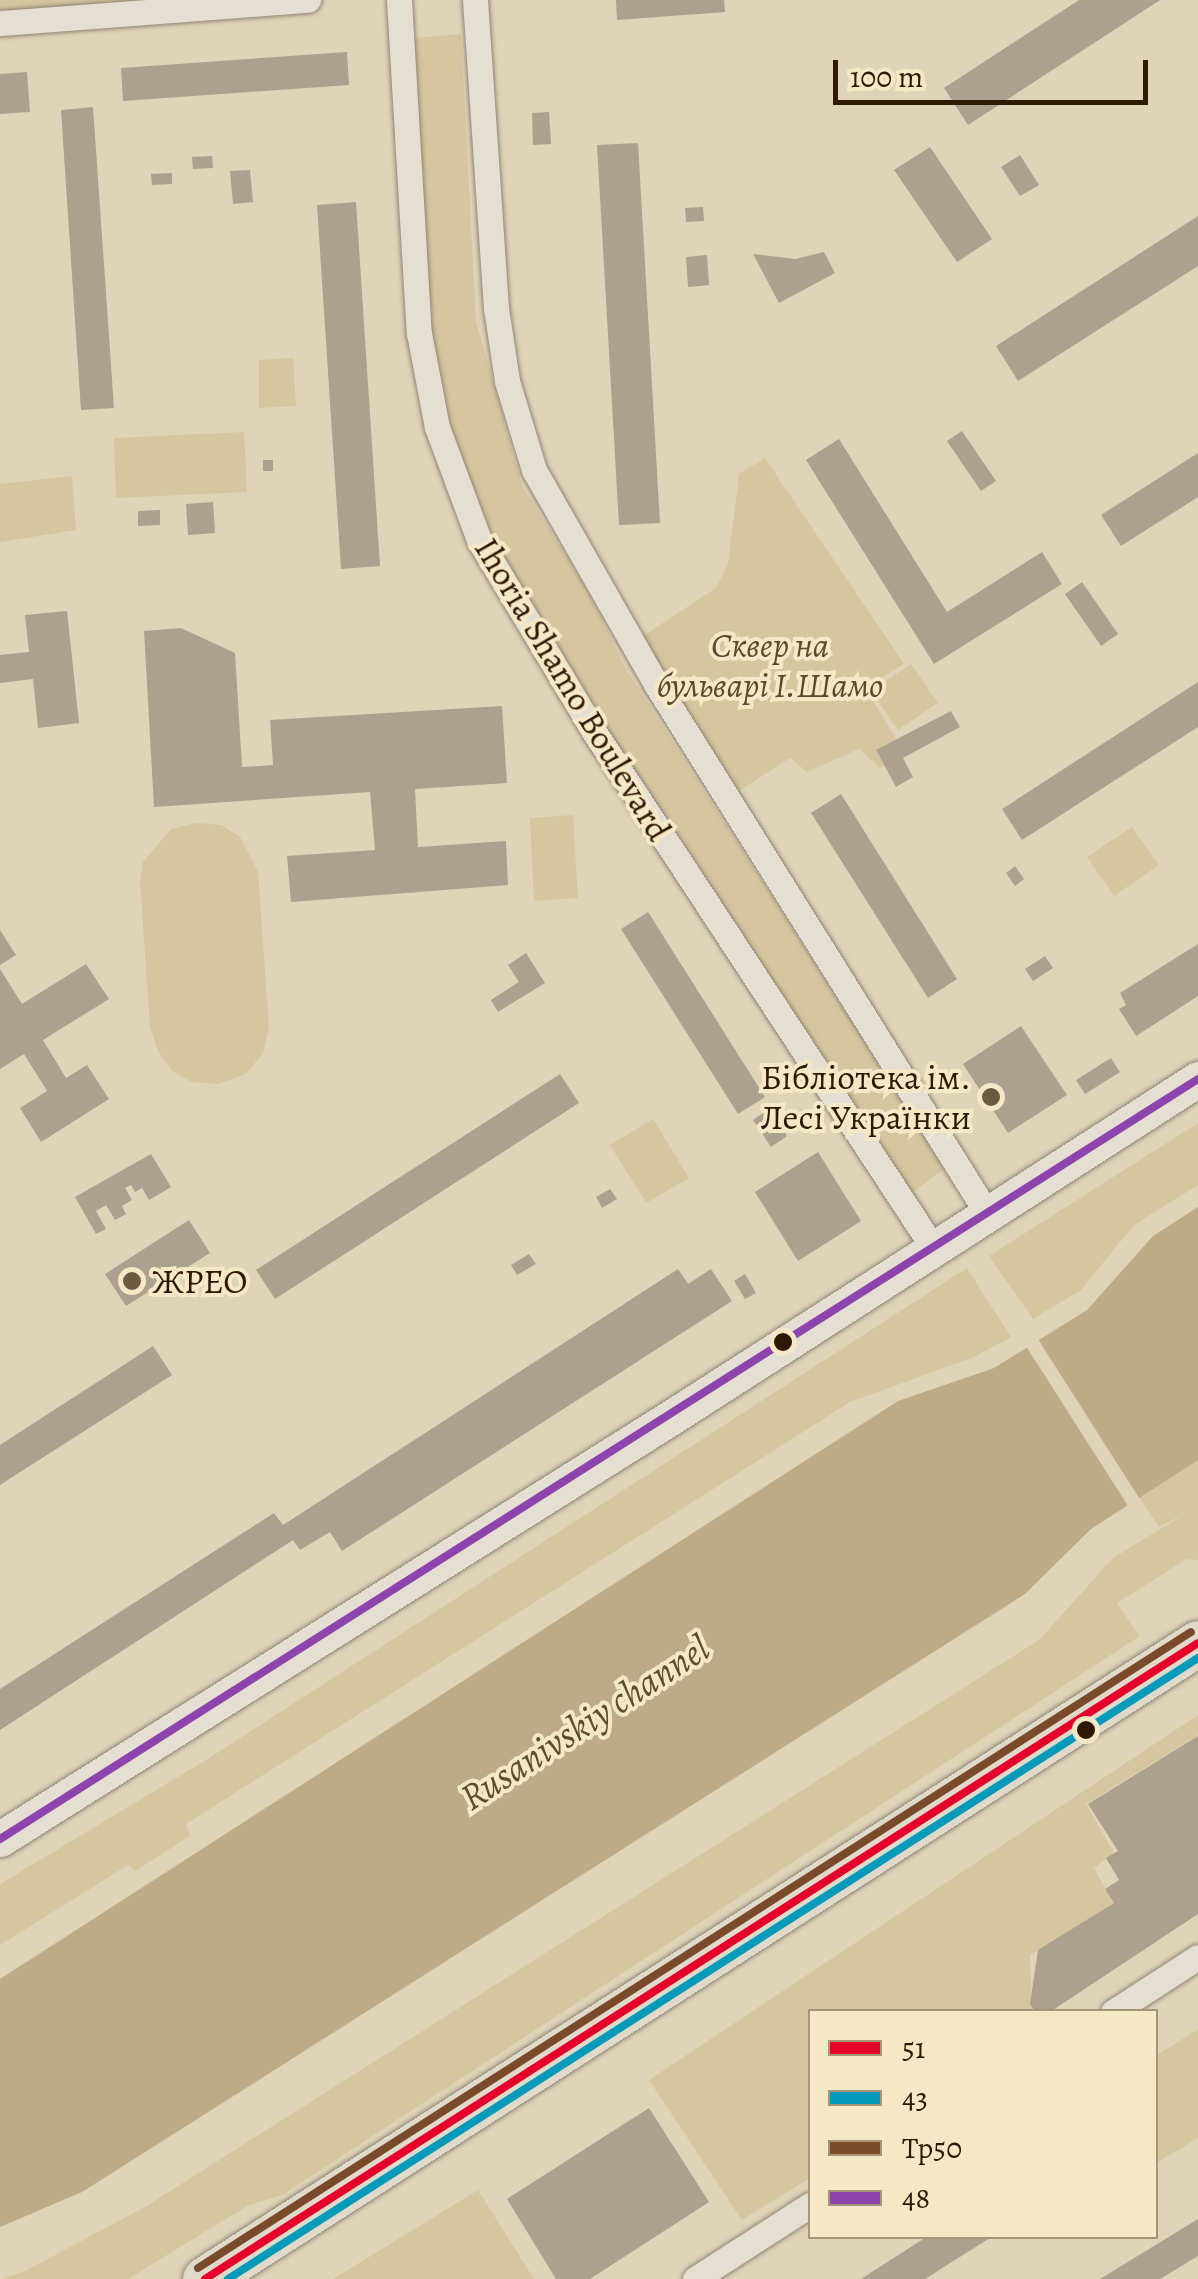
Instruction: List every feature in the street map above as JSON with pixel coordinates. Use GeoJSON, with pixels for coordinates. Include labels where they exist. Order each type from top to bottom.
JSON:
{"type":"FeatureCollection","features":[{"type":"Feature","properties":{"kind":"highway"},"geometry":{"type":"LineString","coordinates":[[206,2279],[1198,1643]]}},
{"type":"Feature","properties":{"kind":"highway"},"geometry":{"type":"LineString","coordinates":[[264,2279],[1198,1679]]}},
{"type":"Feature","properties":{"kind":"street"},"geometry":{"type":"LineString","coordinates":[[0,24],[308,0]]}},
{"type":"Feature","properties":{"kind":"street","name":"Ihoria Shamo Boulevard"},"geometry":{"type":"LineString","coordinates":[[399,0],[419,333],[437,427],[479,540],[593,730],[934,1249]]}},
{"type":"Feature","properties":{"kind":"street"},"geometry":{"type":"LineString","coordinates":[[475,0],[496,308],[508,381],[534,470],[656,684],[987,1213]]}},
{"type":"Feature","properties":{"kind":"street"},"geometry":{"type":"LineString","coordinates":[[0,1839],[1198,1079]]}},
{"type":"Feature","properties":{"kind":"street"},"geometry":{"type":"LineString","coordinates":[[1118,2009],[1198,1957]]}},
{"type":"Feature","properties":{"kind":"street"},"geometry":{"type":"LineString","coordinates":[[695,2279],[808,2206]]}},
{"type":"Feature","properties":{"kind":"green space"},"geometry":{"type":"Polygon","coordinates":[[[0,0],[306,0],[0,22],[0,0]]]}},
{"type":"Feature","properties":{"kind":"green space"},"geometry":{"type":"Polygon","coordinates":[[[461,34],[476,321],[522,486],[589,592],[624,666],[946,1168],[909,1195],[533,614],[488,533],[448,425],[431,331],[413,38],[461,34]]]}},
{"type":"Feature","properties":{"kind":"green space"},"geometry":{"type":"Polygon","coordinates":[[[293,358],[296,406],[259,408],[259,360],[293,358]]]}},
{"type":"Feature","properties":{"kind":"green space"},"geometry":{"type":"Polygon","coordinates":[[[244,432],[247,492],[116,498],[114,438],[244,432]]]}},
{"type":"Feature","properties":{"kind":"green space","name":"Сквер на бульварі І.Шамо"},"geometry":{"type":"Polygon","coordinates":[[[765,458],[904,664],[865,688],[904,752],[880,768],[859,749],[807,772],[790,758],[739,791],[640,638],[716,588],[728,563],[739,474],[765,458]]]}},
{"type":"Feature","properties":{"kind":"green space"},"geometry":{"type":"Polygon","coordinates":[[[72,476],[76,530],[0,542],[0,484],[72,476]]]}},
{"type":"Feature","properties":{"kind":"green space"},"geometry":{"type":"Polygon","coordinates":[[[911,664],[938,703],[898,730],[871,691],[911,664]]]}},
{"type":"Feature","properties":{"kind":"green space"},"geometry":{"type":"Polygon","coordinates":[[[573,815],[578,898],[534,901],[530,818],[573,815]]]}},
{"type":"Feature","properties":{"kind":"green space"},"geometry":{"type":"Polygon","coordinates":[[[196,823],[222,825],[240,837],[258,872],[269,1028],[263,1053],[246,1074],[218,1084],[192,1082],[172,1071],[158,1051],[150,1027],[140,881],[143,862],[171,829],[196,823]]]}},
{"type":"Feature","properties":{"kind":"green space"},"geometry":{"type":"Polygon","coordinates":[[[1132,827],[1159,865],[1114,896],[1087,857],[1132,827]]]}},
{"type":"Feature","properties":{"kind":"green space"},"geometry":{"type":"Polygon","coordinates":[[[653,1119],[689,1178],[646,1203],[610,1145],[653,1119]]]}},
{"type":"Feature","properties":{"kind":"green space"},"geometry":{"type":"Polygon","coordinates":[[[1198,1123],[1198,1185],[1134,1225],[1081,1290],[1033,1319],[989,1256],[1198,1123]]]}},
{"type":"Feature","properties":{"kind":"green space"},"geometry":{"type":"Polygon","coordinates":[[[967,1268],[1011,1337],[974,1357],[850,1402],[186,1824],[190,1836],[135,1871],[128,1865],[0,1945],[0,1884],[206,1760],[967,1268]]]}},
{"type":"Feature","properties":{"kind":"green space"},"geometry":{"type":"Polygon","coordinates":[[[1198,1460],[1198,1560],[1187,1559],[1117,1603],[1140,1636],[282,2195],[247,2206],[128,2279],[2,2279],[25,2271],[145,2207],[1039,1640],[1113,1558],[1185,1514],[1159,1527],[1139,1497],[1198,1460]]]}},
{"type":"Feature","properties":{"kind":"green space"},"geometry":{"type":"Polygon","coordinates":[[[1198,1715],[1198,1735],[1086,1804],[1114,1853],[1094,1868],[1114,1905],[1030,1955],[1032,2009],[808,2009],[808,2179],[742,2220],[649,2080],[1198,1715]]]}},
{"type":"Feature","properties":{"kind":"green space"},"geometry":{"type":"Polygon","coordinates":[[[1198,2029],[1198,2138],[1158,2162],[1158,2055],[1198,2029]]]}},
{"type":"Feature","properties":{"kind":"green space"},"geometry":{"type":"Polygon","coordinates":[[[478,2190],[534,2279],[333,2279],[478,2190]]]}},
{"type":"Feature","properties":{"kind":"water","name":"Rusanivskiy channel"},"geometry":{"type":"Polygon","coordinates":[[[1198,1207],[1198,1460],[1091,1529],[1025,1594],[82,2192],[0,2227],[0,1979],[898,1401],[994,1368],[1087,1310],[1153,1236],[1198,1207]]]}},
{"type":"Feature","properties":{"kind":"pier"},"geometry":{"type":"Polygon","coordinates":[[[1036,1336],[1141,1501],[1130,1509],[1024,1343],[1036,1336]]]}},
{"type":"Feature","properties":{"kind":"building"},"geometry":{"type":"Polygon","coordinates":[[[616,0],[724,0],[725,12],[617,20],[616,0]]]}},
{"type":"Feature","properties":{"kind":"building"},"geometry":{"type":"Polygon","coordinates":[[[1079,0],[1160,0],[968,125],[944,88],[1079,0]]]}},
{"type":"Feature","properties":{"kind":"building"},"geometry":{"type":"Polygon","coordinates":[[[347,52],[349,85],[123,101],[121,68],[347,52]]]}},
{"type":"Feature","properties":{"kind":"building"},"geometry":{"type":"Polygon","coordinates":[[[27,72],[30,112],[0,114],[0,74],[27,72]]]}},
{"type":"Feature","properties":{"kind":"building"},"geometry":{"type":"Polygon","coordinates":[[[93,107],[114,408],[81,410],[61,110],[93,107]]]}},
{"type":"Feature","properties":{"kind":"building"},"geometry":{"type":"Polygon","coordinates":[[[549,112],[551,144],[533,145],[532,113],[549,112]]]}},
{"type":"Feature","properties":{"kind":"building"},"geometry":{"type":"Polygon","coordinates":[[[638,143],[660,523],[619,525],[597,145],[638,143]]]}},
{"type":"Feature","properties":{"kind":"building"},"geometry":{"type":"Polygon","coordinates":[[[930,147],[992,239],[957,262],[894,170],[930,147]]]}},
{"type":"Feature","properties":{"kind":"building"},"geometry":{"type":"Polygon","coordinates":[[[1020,155],[1039,185],[1020,196],[1001,167],[1020,155]]]}},
{"type":"Feature","properties":{"kind":"building"},"geometry":{"type":"Polygon","coordinates":[[[212,156],[213,168],[193,169],[192,157],[212,156]]]}},
{"type":"Feature","properties":{"kind":"building"},"geometry":{"type":"Polygon","coordinates":[[[250,170],[253,202],[233,204],[230,171],[250,170]]]}},
{"type":"Feature","properties":{"kind":"building"},"geometry":{"type":"Polygon","coordinates":[[[172,173],[172,184],[152,185],[151,174],[172,173]]]}},
{"type":"Feature","properties":{"kind":"building"},"geometry":{"type":"Polygon","coordinates":[[[356,202],[380,566],[341,569],[317,205],[356,202]]]}},
{"type":"Feature","properties":{"kind":"building"},"geometry":{"type":"Polygon","coordinates":[[[703,207],[704,221],[686,222],[685,208],[703,207]]]}},
{"type":"Feature","properties":{"kind":"building"},"geometry":{"type":"Polygon","coordinates":[[[1198,216],[1198,266],[1018,381],[996,346],[1198,216]]]}},
{"type":"Feature","properties":{"kind":"building"},"geometry":{"type":"Polygon","coordinates":[[[824,252],[835,273],[779,303],[753,254],[795,259],[824,252]]]}},
{"type":"Feature","properties":{"kind":"building"},"geometry":{"type":"Polygon","coordinates":[[[707,255],[709,285],[688,287],[686,257],[707,255]]]}},
{"type":"Feature","properties":{"kind":"building"},"geometry":{"type":"Polygon","coordinates":[[[962,431],[996,481],[981,491],[947,441],[962,431]]]}},
{"type":"Feature","properties":{"kind":"building"},"geometry":{"type":"Polygon","coordinates":[[[839,439],[947,612],[1042,552],[1062,584],[934,664],[806,460],[839,439]]]}},
{"type":"Feature","properties":{"kind":"building"},"geometry":{"type":"Polygon","coordinates":[[[1198,453],[1198,497],[1121,546],[1101,515],[1198,453]]]}},
{"type":"Feature","properties":{"kind":"building"},"geometry":{"type":"Polygon","coordinates":[[[263,460],[273,460],[273,471],[263,471],[263,460]]]}},
{"type":"Feature","properties":{"kind":"building"},"geometry":{"type":"Polygon","coordinates":[[[213,502],[215,533],[188,535],[186,504],[213,502]]]}},
{"type":"Feature","properties":{"kind":"building"},"geometry":{"type":"Polygon","coordinates":[[[160,510],[160,525],[138,526],[138,511],[160,510]]]}},
{"type":"Feature","properties":{"kind":"building"},"geometry":{"type":"Polygon","coordinates":[[[1082,582],[1118,634],[1101,646],[1065,594],[1082,582]]]}},
{"type":"Feature","properties":{"kind":"building"},"geometry":{"type":"Polygon","coordinates":[[[67,611],[79,723],[38,728],[33,679],[0,683],[0,655],[29,652],[25,615],[67,611]]]}},
{"type":"Feature","properties":{"kind":"building"},"geometry":{"type":"Polygon","coordinates":[[[181,628],[235,653],[242,767],[273,765],[270,720],[502,706],[507,783],[415,789],[418,847],[506,841],[508,885],[291,902],[287,856],[375,850],[370,792],[154,807],[144,631],[181,628]]]}},
{"type":"Feature","properties":{"kind":"building"},"geometry":{"type":"Polygon","coordinates":[[[1198,682],[1198,727],[1022,840],[1002,809],[1198,682]]]}},
{"type":"Feature","properties":{"kind":"building"},"geometry":{"type":"Polygon","coordinates":[[[951,711],[960,727],[903,758],[913,777],[896,787],[876,750],[951,711]]]}},
{"type":"Feature","properties":{"kind":"building"},"geometry":{"type":"Polygon","coordinates":[[[841,794],[957,979],[928,998],[811,813],[841,794]]]}},
{"type":"Feature","properties":{"kind":"building"},"geometry":{"type":"Polygon","coordinates":[[[1015,866],[1024,879],[1015,886],[1006,873],[1015,866]]]}},
{"type":"Feature","properties":{"kind":"building"},"geometry":{"type":"Polygon","coordinates":[[[648,912],[765,1097],[738,1114],[621,929],[648,912]]]}},
{"type":"Feature","properties":{"kind":"building"},"geometry":{"type":"Polygon","coordinates":[[[0,930],[16,955],[0,965],[0,930]]]}},
{"type":"Feature","properties":{"kind":"building"},"geometry":{"type":"Polygon","coordinates":[[[1198,944],[1198,996],[1136,1036],[1119,1009],[1126,1005],[1120,993],[1198,944]]]}},
{"type":"Feature","properties":{"kind":"building"},"geometry":{"type":"Polygon","coordinates":[[[526,953],[545,983],[498,1012],[491,1000],[519,982],[508,965],[526,953]]]}},
{"type":"Feature","properties":{"kind":"building"},"geometry":{"type":"Polygon","coordinates":[[[1045,956],[1053,968],[1033,981],[1025,969],[1045,956]]]}},
{"type":"Feature","properties":{"kind":"building"},"geometry":{"type":"Polygon","coordinates":[[[86,964],[109,999],[43,1040],[66,1078],[87,1065],[109,1099],[41,1142],[20,1108],[47,1091],[24,1054],[0,1069],[0,969],[22,1004],[86,964]]]}},
{"type":"Feature","properties":{"kind":"building"},"geometry":{"type":"Polygon","coordinates":[[[1021,1026],[1067,1095],[1008,1133],[963,1064],[1021,1026]]]}},
{"type":"Feature","properties":{"kind":"building"},"geometry":{"type":"Polygon","coordinates":[[[1111,1058],[1120,1072],[1085,1094],[1076,1080],[1111,1058]]]}},
{"type":"Feature","properties":{"kind":"building"},"geometry":{"type":"Polygon","coordinates":[[[560,1074],[579,1103],[275,1299],[256,1270],[560,1074]]]}},
{"type":"Feature","properties":{"kind":"building"},"geometry":{"type":"Polygon","coordinates":[[[769,1109],[787,1136],[771,1147],[753,1120],[769,1109]]]}},
{"type":"Feature","properties":{"kind":"building"},"geometry":{"type":"Polygon","coordinates":[[[818,1152],[861,1221],[798,1261],[755,1192],[818,1152]]]}},
{"type":"Feature","properties":{"kind":"building"},"geometry":{"type":"Polygon","coordinates":[[[151,1154],[171,1187],[149,1200],[142,1188],[135,1192],[131,1185],[125,1188],[132,1200],[122,1206],[126,1214],[115,1220],[106,1205],[96,1211],[106,1229],[96,1234],[75,1197],[151,1154]]]}},
{"type":"Feature","properties":{"kind":"building"},"geometry":{"type":"Polygon","coordinates":[[[610,1189],[617,1199],[602,1208],[596,1197],[610,1189]]]}},
{"type":"Feature","properties":{"kind":"building"},"geometry":{"type":"Polygon","coordinates":[[[189,1220],[210,1253],[126,1306],[105,1274],[189,1220]]]}},
{"type":"Feature","properties":{"kind":"building"},"geometry":{"type":"Polygon","coordinates":[[[529,1254],[536,1264],[517,1275],[511,1265],[529,1254]]]}},
{"type":"Feature","properties":{"kind":"building"},"geometry":{"type":"Polygon","coordinates":[[[678,1269],[688,1284],[711,1269],[732,1301],[342,1551],[330,1532],[300,1550],[293,1540],[0,1730],[0,1689],[274,1513],[283,1525],[678,1269]]]}},
{"type":"Feature","properties":{"kind":"building"},"geometry":{"type":"Polygon","coordinates":[[[745,1274],[756,1293],[745,1299],[734,1281],[745,1274]]]}},
{"type":"Feature","properties":{"kind":"building"},"geometry":{"type":"Polygon","coordinates":[[[153,1346],[172,1375],[0,1485],[0,1445],[153,1346]]]}},
{"type":"Feature","properties":{"kind":"building"},"geometry":{"type":"Polygon","coordinates":[[[1198,1736],[1198,1914],[1055,2009],[1033,2009],[1030,2004],[1038,1950],[1114,1903],[1105,1889],[1119,1880],[1106,1858],[1118,1851],[1088,1804],[1198,1736]]]}},
{"type":"Feature","properties":{"kind":"building"},"geometry":{"type":"Polygon","coordinates":[[[649,2108],[709,2202],[590,2279],[556,2279],[507,2199],[649,2108]]]}},
{"type":"Feature","properties":{"kind":"building"},"geometry":{"type":"Polygon","coordinates":[[[1198,2219],[1198,2256],[1160,2279],[1100,2279],[1198,2219]]]}},
{"type":"Feature","properties":{"kind":"building"},"geometry":{"type":"Polygon","coordinates":[[[923,2239],[988,2239],[925,2279],[861,2279],[923,2239]]]}},
{"type":"Feature","properties":{"kind":"transit line","name":"48"},"geometry":{"type":"LineString","coordinates":[[0,1839],[1198,1079]]}},
{"type":"Feature","properties":{"kind":"transit line","name":"Тр50"},"geometry":{"type":"LineString","coordinates":[[198,2268],[1191,1632]]}},
{"type":"Feature","properties":{"kind":"transit line","name":"51"},"geometry":{"type":"LineString","coordinates":[[205,2279],[1198,1643]]}},
{"type":"Feature","properties":{"kind":"transit line","name":"43"},"geometry":{"type":"LineString","coordinates":[[228,2279],[1198,1658]]}},
{"type":"Feature","properties":{"kind":"place","name":"Бібліотека ім. Лесі Українки"},"geometry":{"type":"Point","coordinates":[991,1097]}},
{"type":"Feature","properties":{"kind":"place","name":"ЖРЕО"},"geometry":{"type":"Point","coordinates":[132,1281]}}]}
